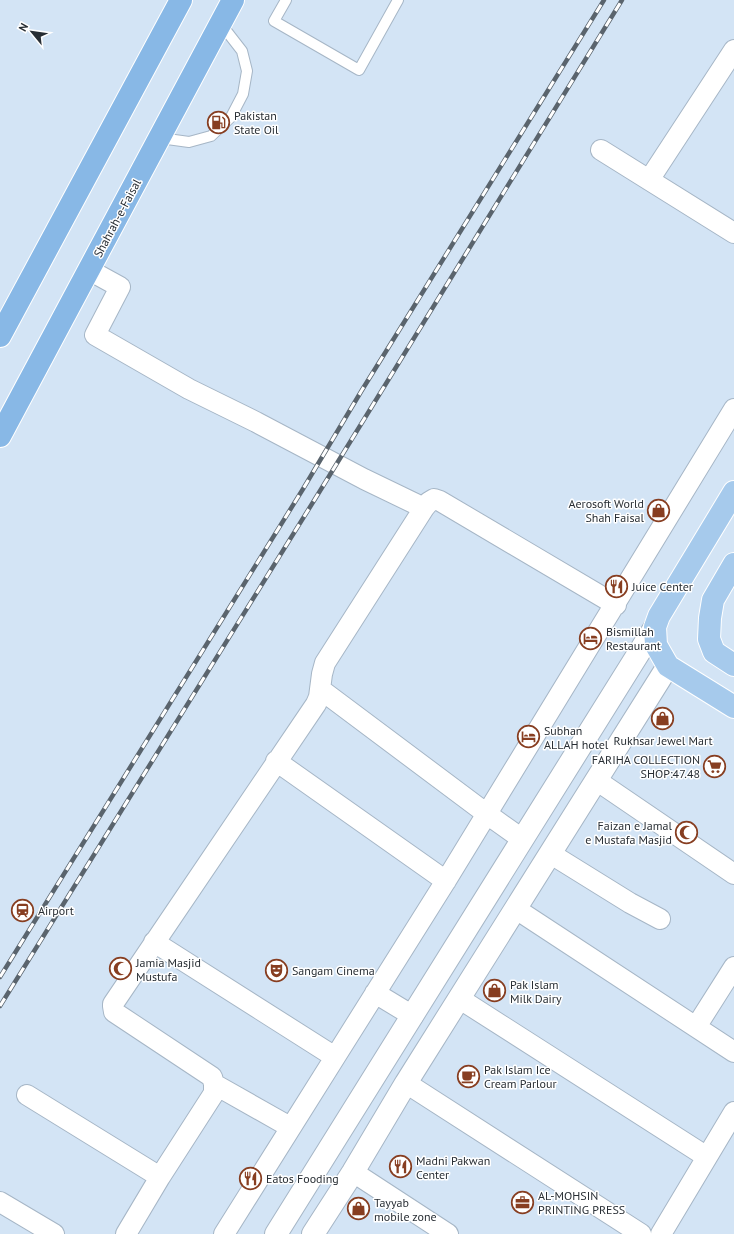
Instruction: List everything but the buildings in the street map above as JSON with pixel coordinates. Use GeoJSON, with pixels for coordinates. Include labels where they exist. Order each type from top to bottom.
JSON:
{"type":"FeatureCollection","features":[{"type":"Feature","properties":{"kind":"highway"},"geometry":{"type":"LineString","coordinates":[[0,336],[181,0]]}},
{"type":"Feature","properties":{"kind":"highway","name":"Shahrah-e-Faisal"},"geometry":{"type":"LineString","coordinates":[[0,436],[233,0]]}},
{"type":"Feature","properties":{"kind":"main road"},"geometry":{"type":"LineString","coordinates":[[734,492],[659,616],[655,627],[656,644],[668,666],[734,707]]}},
{"type":"Feature","properties":{"kind":"main road"},"geometry":{"type":"LineString","coordinates":[[734,564],[713,600],[709,639],[714,652],[734,665]]}},
{"type":"Feature","properties":{"kind":"street"},"geometry":{"type":"LineString","coordinates":[[649,180],[734,50]]}},
{"type":"Feature","properties":{"kind":"street"},"geometry":{"type":"LineString","coordinates":[[601,150],[734,233]]}},
{"type":"Feature","properties":{"kind":"street"},"geometry":{"type":"LineString","coordinates":[[89,270],[120,287],[95,335],[189,389],[256,422],[364,479],[424,508]]}},
{"type":"Feature","properties":{"kind":"street"},"geometry":{"type":"LineString","coordinates":[[224,1234],[446,881],[616,605],[734,409]]}},
{"type":"Feature","properties":{"kind":"street"},"geometry":{"type":"LineString","coordinates":[[126,1234],[160,1177],[214,1093],[214,1084],[212,1077],[114,1012],[114,1004],[154,942],[316,704],[319,697],[325,663],[424,508],[434,499],[440,501],[616,605]]}},
{"type":"Feature","properties":{"kind":"street"},"geometry":{"type":"LineString","coordinates":[[276,1234],[655,627]]}},
{"type":"Feature","properties":{"kind":"street"},"geometry":{"type":"LineString","coordinates":[[313,1234],[668,666]]}},
{"type":"Feature","properties":{"kind":"street"},"geometry":{"type":"LineString","coordinates":[[320,689],[522,839]]}},
{"type":"Feature","properties":{"kind":"street"},"geometry":{"type":"LineString","coordinates":[[276,761],[446,881]]}},
{"type":"Feature","properties":{"kind":"street"},"geometry":{"type":"LineString","coordinates":[[596,780],[734,874]]}},
{"type":"Feature","properties":{"kind":"street"},"geometry":{"type":"LineString","coordinates":[[551,854],[660,919]]}},
{"type":"Feature","properties":{"kind":"street"},"geometry":{"type":"LineString","coordinates":[[516,909],[734,1052]]}},
{"type":"Feature","properties":{"kind":"street"},"geometry":{"type":"LineString","coordinates":[[154,942],[335,1057]]}},
{"type":"Feature","properties":{"kind":"street"},"geometry":{"type":"LineString","coordinates":[[696,1027],[734,967]]}},
{"type":"Feature","properties":{"kind":"street"},"geometry":{"type":"LineString","coordinates":[[375,994],[413,1016]]}},
{"type":"Feature","properties":{"kind":"street"},"geometry":{"type":"LineString","coordinates":[[460,999],[707,1157]]}},
{"type":"Feature","properties":{"kind":"street"},"geometry":{"type":"LineString","coordinates":[[406,1083],[641,1234]]}},
{"type":"Feature","properties":{"kind":"street"},"geometry":{"type":"LineString","coordinates":[[214,1084],[290,1127]]}},
{"type":"Feature","properties":{"kind":"street"},"geometry":{"type":"LineString","coordinates":[[26,1095],[160,1177]]}},
{"type":"Feature","properties":{"kind":"street"},"geometry":{"type":"LineString","coordinates":[[661,1234],[734,1112]]}},
{"type":"Feature","properties":{"kind":"street"},"geometry":{"type":"LineString","coordinates":[[352,1172],[448,1234]]}},
{"type":"Feature","properties":{"kind":"street"},"geometry":{"type":"LineString","coordinates":[[0,1202],[54,1234]]}},
{"type":"Feature","properties":{"kind":"lane"},"geometry":{"type":"LineString","coordinates":[[286,0],[274,21],[359,70],[398,0]]}},
{"type":"Feature","properties":{"kind":"lane"},"geometry":{"type":"LineString","coordinates":[[160,138],[190,142],[211,136],[231,117],[243,94],[247,71],[242,51],[221,24]]}},
{"type":"Feature","properties":{"kind":"railway"},"geometry":{"type":"LineString","coordinates":[[0,977],[604,0]]}},
{"type":"Feature","properties":{"kind":"railway"},"geometry":{"type":"LineString","coordinates":[[0,1006],[315,499],[622,0]]}},
{"type":"Feature","properties":{"kind":"place","name":"Pakistan State Oil"},"geometry":{"type":"Point","coordinates":[219,122]}},
{"type":"Feature","properties":{"kind":"place","name":"Aerosoft World Shah Faisal"},"geometry":{"type":"Point","coordinates":[659,510]}},
{"type":"Feature","properties":{"kind":"place","name":"Juice Center"},"geometry":{"type":"Point","coordinates":[616,586]}},
{"type":"Feature","properties":{"kind":"place","name":"Bismillah Restaurant"},"geometry":{"type":"Point","coordinates":[590,638]}},
{"type":"Feature","properties":{"kind":"place","name":"Rukhsar Jewel Mart"},"geometry":{"type":"Point","coordinates":[663,719]}},
{"type":"Feature","properties":{"kind":"place","name":"Subhan ALLAH hotel"},"geometry":{"type":"Point","coordinates":[529,737]}},
{"type":"Feature","properties":{"kind":"place","name":"FARIHA COLLECTION SHOP:47.48"},"geometry":{"type":"Point","coordinates":[715,766]}},
{"type":"Feature","properties":{"kind":"place","name":"Faizan e Jamal e Mustafa Masjid"},"geometry":{"type":"Point","coordinates":[687,832]}},
{"type":"Feature","properties":{"kind":"place","name":"Airport"},"geometry":{"type":"Point","coordinates":[22,910]}},
{"type":"Feature","properties":{"kind":"place","name":"Jamia Masjid Mustufa"},"geometry":{"type":"Point","coordinates":[121,969]}},
{"type":"Feature","properties":{"kind":"place","name":"Sangam Cinema"},"geometry":{"type":"Point","coordinates":[277,970]}},
{"type":"Feature","properties":{"kind":"place","name":"Pak Islam Milk Dairy"},"geometry":{"type":"Point","coordinates":[494,991]}},
{"type":"Feature","properties":{"kind":"place","name":"Pak Islam Ice Cream Parlour"},"geometry":{"type":"Point","coordinates":[468,1076]}},
{"type":"Feature","properties":{"kind":"place","name":"Madni Pakwan Center"},"geometry":{"type":"Point","coordinates":[400,1167]}},
{"type":"Feature","properties":{"kind":"place","name":"Eatos Fooding"},"geometry":{"type":"Point","coordinates":[250,1178]}},
{"type":"Feature","properties":{"kind":"place","name":"AL-MOHSIN PRINTING PRESS"},"geometry":{"type":"Point","coordinates":[522,1202]}},
{"type":"Feature","properties":{"kind":"place","name":"Tayyab mobile zone"},"geometry":{"type":"Point","coordinates":[359,1209]}}]}
